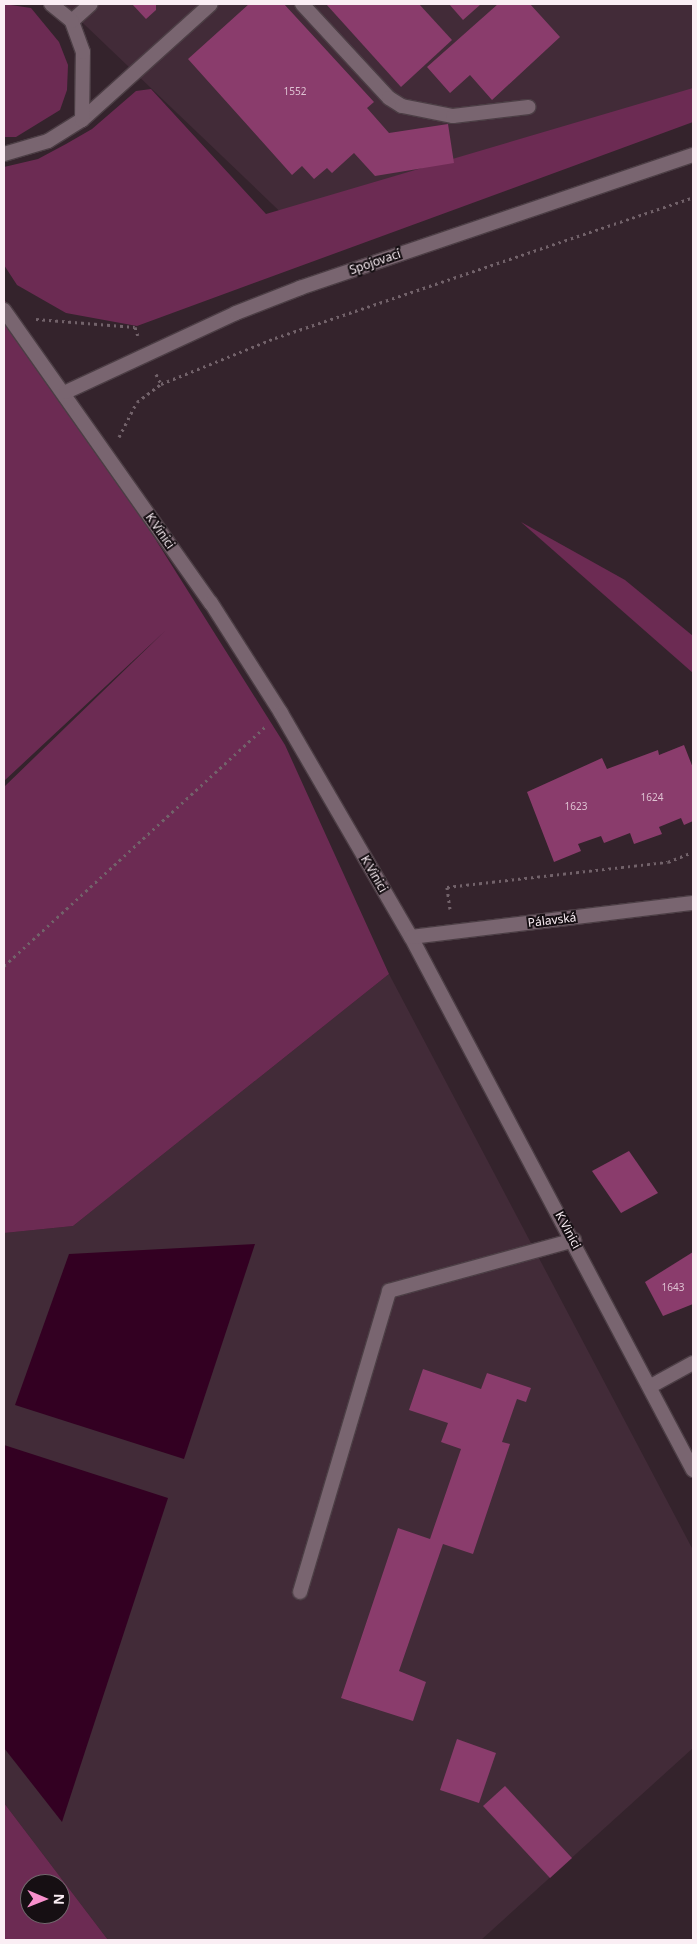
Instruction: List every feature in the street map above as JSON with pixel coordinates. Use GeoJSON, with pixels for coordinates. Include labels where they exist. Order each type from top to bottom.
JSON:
{"type":"FeatureCollection","features":[{"type":"Feature","properties":{"kind":"street"},"geometry":{"type":"LineString","coordinates":[[52,4],[72,21],[83,52],[82,120]]}},
{"type":"Feature","properties":{"kind":"street"},"geometry":{"type":"LineString","coordinates":[[72,21],[91,4]]}},
{"type":"Feature","properties":{"kind":"street"},"geometry":{"type":"LineString","coordinates":[[4,154],[48,140],[82,120],[211,4]]}},
{"type":"Feature","properties":{"kind":"street"},"geometry":{"type":"LineString","coordinates":[[302,4],[388,98],[402,106],[453,116],[528,107]]}},
{"type":"Feature","properties":{"kind":"street","name":"Spojovací"},"geometry":{"type":"LineString","coordinates":[[66,392],[291,292],[693,155]]}},
{"type":"Feature","properties":{"kind":"street","name":"K Vinici"},"geometry":{"type":"LineString","coordinates":[[4,310],[66,392],[281,713],[411,937],[574,1240],[693,1470]]}},
{"type":"Feature","properties":{"kind":"street","name":"Pálavská"},"geometry":{"type":"LineString","coordinates":[[411,937],[693,903]]}},
{"type":"Feature","properties":{"kind":"street"},"geometry":{"type":"LineString","coordinates":[[300,1592],[389,1291],[574,1240]]}},
{"type":"Feature","properties":{"kind":"street"},"geometry":{"type":"LineString","coordinates":[[651,1386],[693,1363]]}},
{"type":"Feature","properties":{"kind":"path"},"geometry":{"type":"LineString","coordinates":[[118,442],[129,412],[161,384],[275,338],[693,197]]}},
{"type":"Feature","properties":{"kind":"path"},"geometry":{"type":"LineString","coordinates":[[27,317],[68,325],[135,328],[142,345]]}},
{"type":"Feature","properties":{"kind":"path"},"geometry":{"type":"LineString","coordinates":[[4,966],[281,713]]}},
{"type":"Feature","properties":{"kind":"path"},"geometry":{"type":"LineString","coordinates":[[450,909],[447,887],[668,862],[693,852]]}},
{"type":"Feature","properties":{"kind":"shaded area"},"geometry":{"type":"Polygon","coordinates":[[[4,4],[31,8],[59,42],[68,65],[67,90],[60,110],[16,137],[4,137],[4,4]]]}},
{"type":"Feature","properties":{"kind":"shaded area"},"geometry":{"type":"Polygon","coordinates":[[[63,4],[693,4],[693,93],[316,246],[63,4]]]}},
{"type":"Feature","properties":{"kind":"shaded area"},"geometry":{"type":"Polygon","coordinates":[[[693,88],[693,122],[137,326],[66,313],[17,285],[4,265],[4,167],[38,159],[66,144],[92,129],[136,91],[151,89],[266,214],[693,88]]]}},
{"type":"Feature","properties":{"kind":"shaded area"},"geometry":{"type":"Polygon","coordinates":[[[4,299],[285,745],[389,974],[73,1226],[4,1233],[4,787],[165,631],[4,781],[4,299]]]}},
{"type":"Feature","properties":{"kind":"shaded area"},"geometry":{"type":"Polygon","coordinates":[[[521,522],[625,580],[693,636],[693,673],[521,522]]]}},
{"type":"Feature","properties":{"kind":"shaded area"},"geometry":{"type":"Polygon","coordinates":[[[389,974],[693,1550],[693,1748],[481,1940],[108,1940],[70,1890],[70,1874],[58,1874],[4,1803],[4,1233],[73,1226],[389,974]]]}},
{"type":"Feature","properties":{"kind":"shaded area"},"geometry":{"type":"Polygon","coordinates":[[[255,1244],[184,1459],[15,1405],[69,1254],[255,1244]]]}},
{"type":"Feature","properties":{"kind":"shaded area"},"geometry":{"type":"Polygon","coordinates":[[[4,1445],[168,1498],[62,1822],[4,1748],[4,1445]]]}},
{"type":"Feature","properties":{"kind":"shaded area"},"geometry":{"type":"Polygon","coordinates":[[[4,1803],[58,1874],[20,1874],[20,1924],[70,1924],[70,1890],[108,1940],[4,1940],[4,1803]]]}},
{"type":"Feature","properties":{"kind":"building"},"geometry":{"type":"Polygon","coordinates":[[[132,4],[156,4],[156,10],[146,19],[132,4]]]}},
{"type":"Feature","properties":{"kind":"building"},"geometry":{"type":"Polygon","coordinates":[[[249,4],[284,4],[374,102],[367,108],[389,133],[448,124],[454,163],[375,176],[354,153],[332,173],[327,168],[314,179],[302,166],[292,175],[188,59],[249,4]]]}},
{"type":"Feature","properties":{"kind":"building"},"geometry":{"type":"Polygon","coordinates":[[[326,4],[419,4],[452,40],[401,87],[326,4]]]}},
{"type":"Feature","properties":{"kind":"building"},"geometry":{"type":"Polygon","coordinates":[[[449,4],[481,4],[463,20],[449,4]]]}},
{"type":"Feature","properties":{"kind":"building"},"geometry":{"type":"Polygon","coordinates":[[[498,4],[530,4],[560,37],[492,100],[470,75],[450,93],[427,67],[498,4]]]}},
{"type":"Feature","properties":{"kind":"building"},"geometry":{"type":"Polygon","coordinates":[[[684,745],[693,768],[693,821],[684,825],[681,818],[659,827],[662,834],[634,844],[630,833],[604,843],[601,836],[578,844],[581,851],[554,862],[527,792],[602,758],[607,769],[658,750],[659,755],[684,745]]]}},
{"type":"Feature","properties":{"kind":"building"},"geometry":{"type":"Polygon","coordinates":[[[629,1151],[658,1193],[621,1213],[592,1171],[629,1151]]]}},
{"type":"Feature","properties":{"kind":"building"},"geometry":{"type":"Polygon","coordinates":[[[693,1252],[693,1304],[663,1316],[645,1282],[693,1252]]]}},
{"type":"Feature","properties":{"kind":"building"},"geometry":{"type":"Polygon","coordinates":[[[423,1369],[481,1389],[487,1373],[531,1388],[526,1402],[517,1399],[502,1442],[510,1444],[473,1554],[443,1544],[399,1671],[426,1682],[413,1721],[341,1698],[398,1528],[430,1539],[461,1449],[441,1442],[448,1423],[409,1410],[423,1369]]]}},
{"type":"Feature","properties":{"kind":"building"},"geometry":{"type":"Polygon","coordinates":[[[457,1739],[496,1753],[479,1803],[440,1790],[457,1739]]]}},
{"type":"Feature","properties":{"kind":"building"},"geometry":{"type":"Polygon","coordinates":[[[505,1786],[572,1858],[550,1878],[483,1806],[505,1786]]]}}]}
